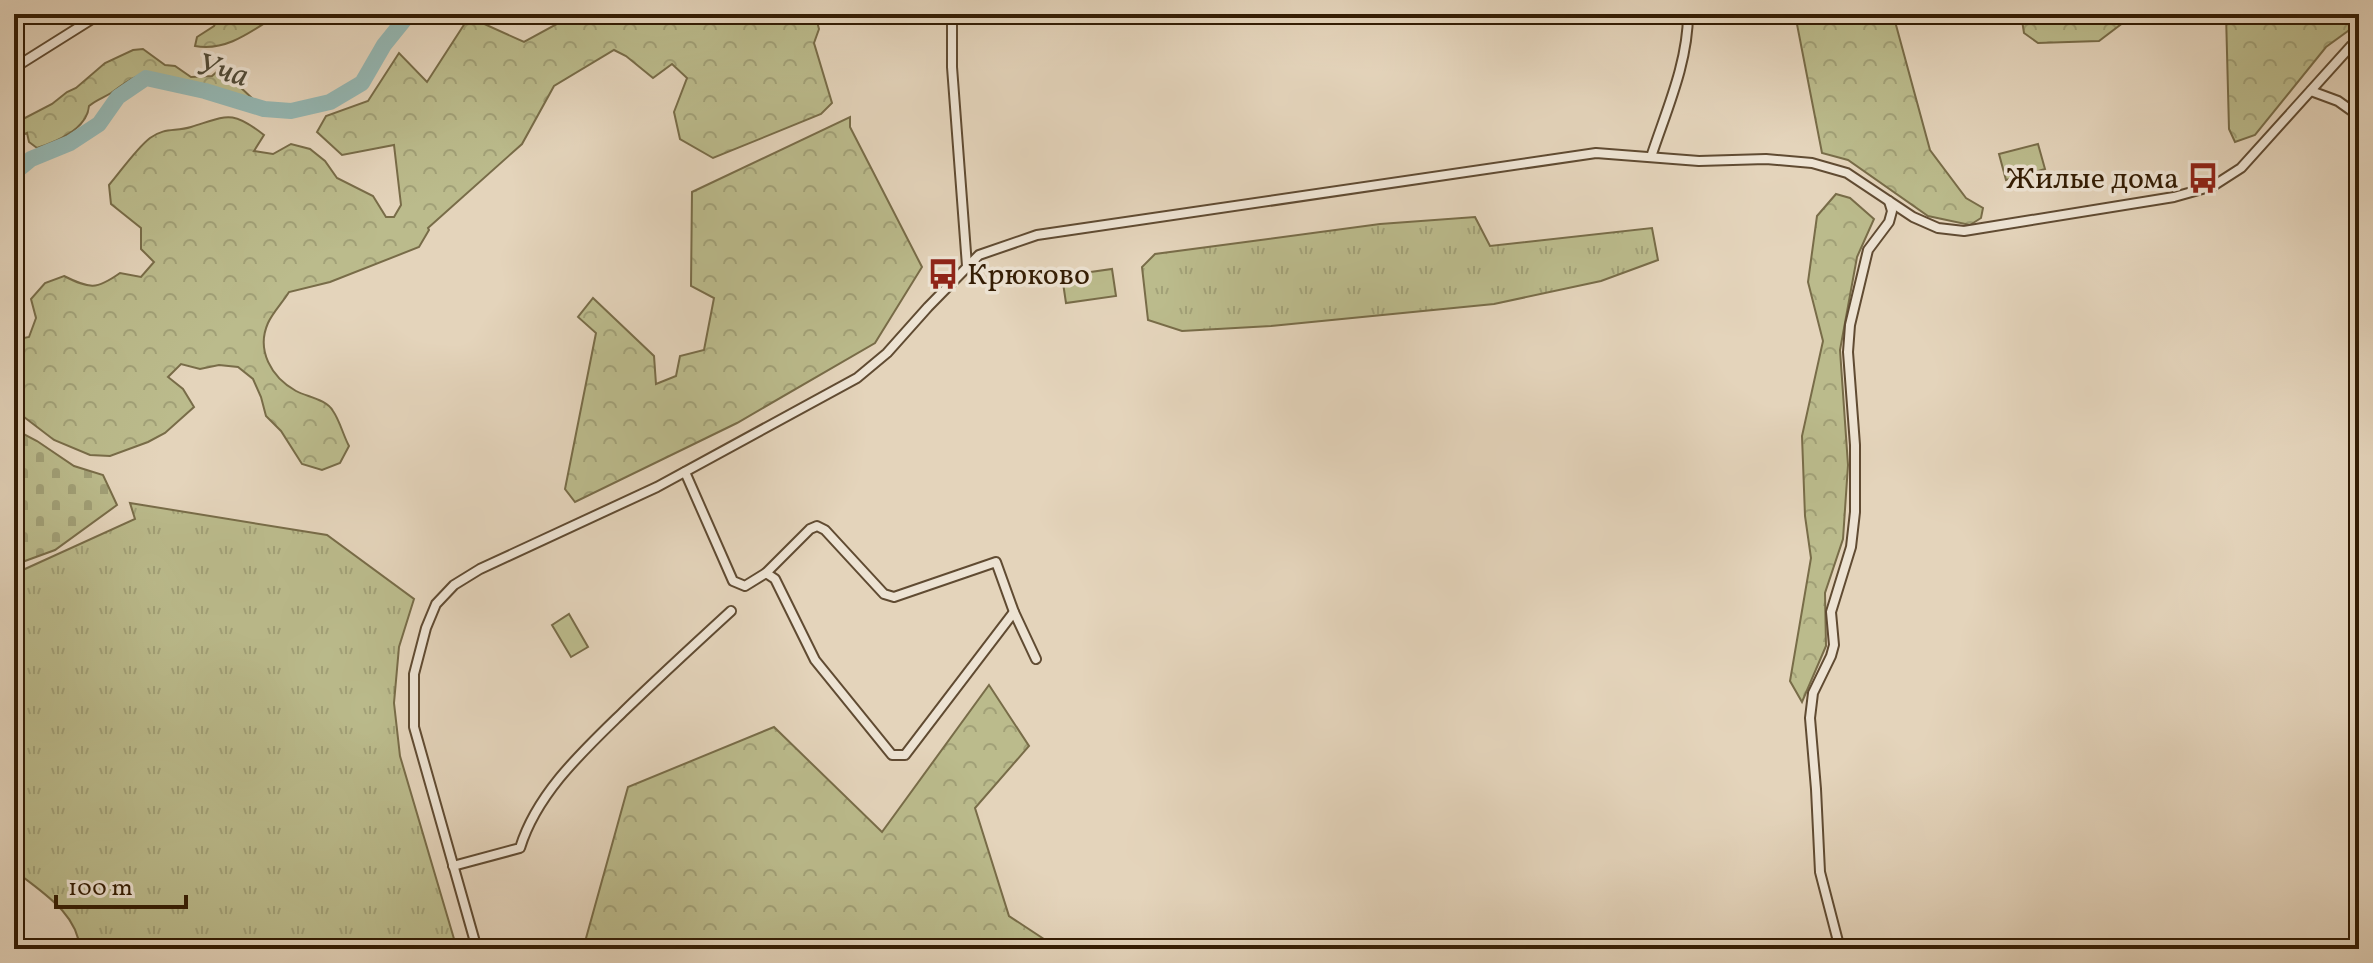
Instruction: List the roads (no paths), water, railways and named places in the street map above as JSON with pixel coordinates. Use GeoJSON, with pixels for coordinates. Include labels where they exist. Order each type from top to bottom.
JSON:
{"type":"FeatureCollection","features":[{"type":"Feature","properties":{"kind":"street"},"geometry":{"type":"LineString","coordinates":[[14,68],[100,14]]}},
{"type":"Feature","properties":{"kind":"street"},"geometry":{"type":"LineString","coordinates":[[952,14],[952,67],[967,266]]}},
{"type":"Feature","properties":{"kind":"street"},"geometry":{"type":"LineString","coordinates":[[1651,157],[1687,41],[1688,14]]}},
{"type":"Feature","properties":{"kind":"street"},"geometry":{"type":"LineString","coordinates":[[477,949],[414,727],[414,674],[436,604],[454,585],[480,569],[685,472],[857,378],[887,353],[979,255],[1037,235],[1596,153],[1699,161],[1766,159],[1812,163],[1847,173],[1913,217],[1938,228],[1964,231],[2213,186],[2241,168],[2359,40]]}},
{"type":"Feature","properties":{"kind":"street"},"geometry":{"type":"LineString","coordinates":[[2311,91],[2338,101],[2359,116]]}},
{"type":"Feature","properties":{"kind":"street"},"geometry":{"type":"LineString","coordinates":[[1840,949],[1820,872],[1810,718],[1813,693],[1834,645],[1831,612],[1851,547],[1855,512],[1855,445],[1848,352],[1850,325],[1868,250],[1889,222],[1892,211],[1889,201]]}},
{"type":"Feature","properties":{"kind":"street"},"geometry":{"type":"LineString","coordinates":[[685,472],[733,581],[745,586],[766,573],[810,529],[817,526],[825,530],[884,594],[894,597],[996,562],[1014,612],[1036,659]]}},
{"type":"Feature","properties":{"kind":"street"},"geometry":{"type":"LineString","coordinates":[[766,573],[775,579],[815,660],[892,755],[905,755],[1014,612]]}},
{"type":"Feature","properties":{"kind":"street"},"geometry":{"type":"LineString","coordinates":[[453,866],[520,848],[525,830],[550,789],[573,763],[731,611]]}},
{"type":"Feature","properties":{"kind":"waterway","name":"Уча"},"geometry":{"type":"LineString","coordinates":[[14,173],[31,159],[70,143],[99,124],[118,97],[146,78],[205,91],[264,109],[291,111],[330,102],[362,83],[384,45],[409,14]]}},
{"type":"Feature","properties":{"kind":"place","name":"Жилые дома"},"geometry":{"type":"Point","coordinates":[2203,178]}},
{"type":"Feature","properties":{"kind":"place","name":"Крюково"},"geometry":{"type":"Point","coordinates":[943,274]}}]}
